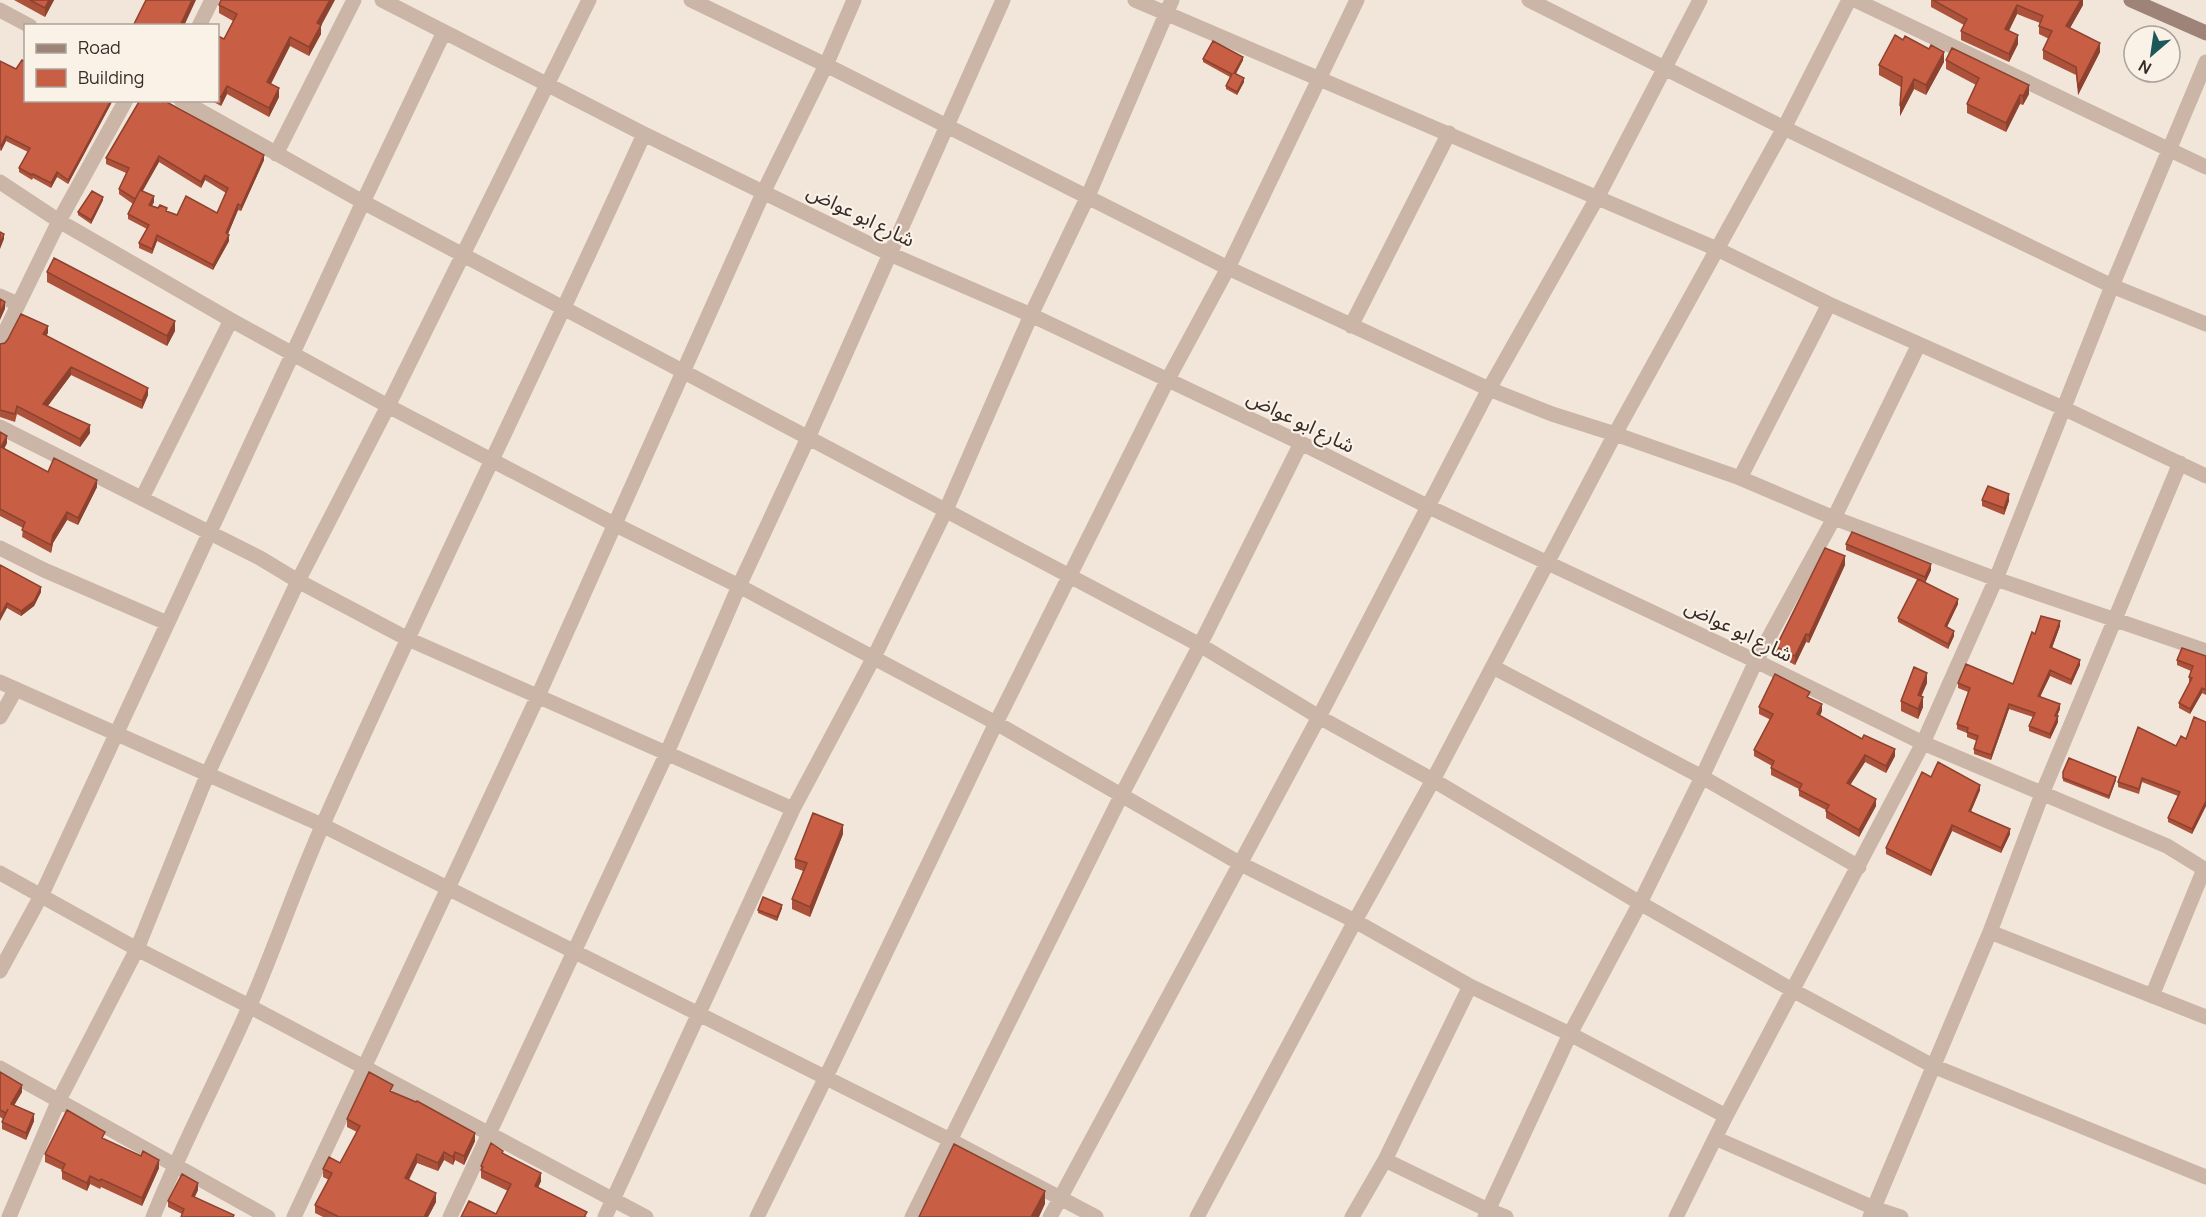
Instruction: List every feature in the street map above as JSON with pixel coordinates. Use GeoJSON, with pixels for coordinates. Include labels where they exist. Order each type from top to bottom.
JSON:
{"type":"FeatureCollection","features":[{"type":"Feature","properties":{"kind":"street"},"geometry":{"type":"LineString","coordinates":[[200,24],[212,0]]}},
{"type":"Feature","properties":{"kind":"street"},"geometry":{"type":"LineString","coordinates":[[276,154],[354,0]]}},
{"type":"Feature","properties":{"kind":"street","name":"شارع ابو عواض"},"geometry":{"type":"LineString","coordinates":[[382,0],[644,134],[890,254],[1031,315],[1923,743],[2167,846],[2205,869]]}},
{"type":"Feature","properties":{"kind":"street"},"geometry":{"type":"LineString","coordinates":[[9,1217],[58,1102],[137,949],[208,773],[298,581],[549,85],[589,0]]}},
{"type":"Feature","properties":{"kind":"street"},"geometry":{"type":"LineString","coordinates":[[294,1217],[538,696],[764,191],[826,65],[854,0]]}},
{"type":"Feature","properties":{"kind":"street"},"geometry":{"type":"LineString","coordinates":[[450,1217],[666,755],[739,586],[808,438],[1003,0]]}},
{"type":"Feature","properties":{"kind":"street"},"geometry":{"type":"LineString","coordinates":[[1135,0],[1169,7],[1319,79],[1717,249],[1829,304],[2063,408],[2206,476]]}},
{"type":"Feature","properties":{"kind":"street"},"geometry":{"type":"LineString","coordinates":[[757,1217],[996,723],[1167,381],[1228,268],[1357,0]]}},
{"type":"Feature","properties":{"kind":"street"},"geometry":{"type":"LineString","coordinates":[[1529,0],[1784,128],[2112,286],[2206,324]]}},
{"type":"Feature","properties":{"kind":"street"},"geometry":{"type":"LineString","coordinates":[[1050,1217],[1319,717],[1489,389],[1597,198],[1700,0]]}},
{"type":"Feature","properties":{"kind":"street"},"geometry":{"type":"LineString","coordinates":[[1197,1217],[1354,921],[1433,780],[1614,434],[1784,128],[1849,0]]}},
{"type":"Feature","properties":{"kind":"street"},"geometry":{"type":"LineString","coordinates":[[1855,0],[2206,167]]}},
{"type":"Feature","properties":{"kind":"street"},"geometry":{"type":"LineString","coordinates":[[2131,0],[2206,33]]}},
{"type":"Feature","properties":{"kind":"street"},"geometry":{"type":"LineString","coordinates":[[701,2],[1228,268],[1489,389],[1552,414],[1740,478],[1834,518],[1996,579],[2206,651]]}},
{"type":"Feature","properties":{"kind":"street"},"geometry":{"type":"LineString","coordinates":[[605,1217],[793,809],[874,657],[946,510],[1031,315],[1088,196],[1169,7]]}},
{"type":"Feature","properties":{"kind":"street"},"geometry":{"type":"LineString","coordinates":[[0,10],[26,24]]}},
{"type":"Feature","properties":{"kind":"street"},"geometry":{"type":"LineString","coordinates":[[0,971],[42,894],[444,32]]}},
{"type":"Feature","properties":{"kind":"street"},"geometry":{"type":"LineString","coordinates":[[1676,1217],[1726,1116],[1923,743],[1996,579],[2112,286],[2206,62]]}},
{"type":"Feature","properties":{"kind":"street"},"geometry":{"type":"LineString","coordinates":[[0,342],[59,221],[125,102]]}},
{"type":"Feature","properties":{"kind":"street"},"geometry":{"type":"LineString","coordinates":[[185,102],[363,202],[1200,645],[1319,717],[1433,780],[1640,903],[1794,991],[1933,1066],[2206,1177]]}},
{"type":"Feature","properties":{"kind":"street"},"geometry":{"type":"LineString","coordinates":[[1351,326],[1449,133]]}},
{"type":"Feature","properties":{"kind":"street"},"geometry":{"type":"LineString","coordinates":[[153,1217],[174,1165],[249,1006],[322,825],[565,308],[644,134]]}},
{"type":"Feature","properties":{"kind":"street"},"geometry":{"type":"LineString","coordinates":[[0,182],[59,221],[231,320],[388,406],[874,657],[996,723],[1241,864],[1354,921],[1470,986],[1570,1034],[1726,1116]]}},
{"type":"Feature","properties":{"kind":"street"},"geometry":{"type":"LineString","coordinates":[[0,296],[18,304]]}},
{"type":"Feature","properties":{"kind":"street"},"geometry":{"type":"LineString","coordinates":[[1740,478],[1829,304]]}},
{"type":"Feature","properties":{"kind":"street"},"geometry":{"type":"LineString","coordinates":[[142,498],[231,320]]}},
{"type":"Feature","properties":{"kind":"street"},"geometry":{"type":"LineString","coordinates":[[1486,1214],[1570,1034],[1640,903],[1756,661],[1834,518],[1919,344]]}},
{"type":"Feature","properties":{"kind":"street"},"geometry":{"type":"LineString","coordinates":[[0,427],[260,558],[298,581],[408,639],[666,755],[793,809]]}},
{"type":"Feature","properties":{"kind":"street"},"geometry":{"type":"LineString","coordinates":[[912,1217],[1121,796],[1301,443]]}},
{"type":"Feature","properties":{"kind":"street"},"geometry":{"type":"LineString","coordinates":[[1872,1213],[1990,932],[2042,794],[2180,463]]}},
{"type":"Feature","properties":{"kind":"street"},"geometry":{"type":"LineString","coordinates":[[0,548],[44,570],[167,623]]}},
{"type":"Feature","properties":{"kind":"street"},"geometry":{"type":"LineString","coordinates":[[1492,667],[1702,777],[1859,867]]}},
{"type":"Feature","properties":{"kind":"street"},"geometry":{"type":"LineString","coordinates":[[0,682],[322,825],[950,1140],[1096,1217]]}},
{"type":"Feature","properties":{"kind":"street"},"geometry":{"type":"LineString","coordinates":[[0,717],[16,689]]}},
{"type":"Feature","properties":{"kind":"street"},"geometry":{"type":"LineString","coordinates":[[2152,996],[2205,869]]}},
{"type":"Feature","properties":{"kind":"street"},"geometry":{"type":"LineString","coordinates":[[0,873],[42,894],[137,949],[646,1217]]}},
{"type":"Feature","properties":{"kind":"street"},"geometry":{"type":"LineString","coordinates":[[1990,932],[2206,1017]]}},
{"type":"Feature","properties":{"kind":"street"},"geometry":{"type":"LineString","coordinates":[[1352,1217],[1385,1160],[1470,986]]}},
{"type":"Feature","properties":{"kind":"street"},"geometry":{"type":"LineString","coordinates":[[0,1068],[268,1217]]}},
{"type":"Feature","properties":{"kind":"street"},"geometry":{"type":"LineString","coordinates":[[1715,1138],[1872,1213],[1901,1217]]}},
{"type":"Feature","properties":{"kind":"street"},"geometry":{"type":"LineString","coordinates":[[1385,1160],[1486,1214],[1506,1217]]}},
{"type":"Feature","properties":{"kind":"building"},"geometry":{"type":"Polygon","coordinates":[[[30,0],[49,0],[45,8],[30,0]]]}},
{"type":"Feature","properties":{"kind":"building"},"geometry":{"type":"Polygon","coordinates":[[[146,0],[192,0],[181,24],[134,24],[146,0]]]}},
{"type":"Feature","properties":{"kind":"building"},"geometry":{"type":"Polygon","coordinates":[[[221,0],[330,0],[317,23],[321,25],[309,47],[290,37],[267,82],[279,88],[269,108],[227,86],[221,97],[219,96],[219,36],[224,39],[237,14],[219,5],[221,0]]]}},
{"type":"Feature","properties":{"kind":"building"},"geometry":{"type":"Polygon","coordinates":[[[1933,0],[2081,0],[2066,26],[2100,43],[2078,86],[2076,67],[2043,50],[2052,31],[2039,26],[2043,16],[2017,5],[2005,29],[2018,35],[2009,54],[1961,31],[1967,19],[1933,0]]]}},
{"type":"Feature","properties":{"kind":"building"},"geometry":{"type":"Polygon","coordinates":[[[1895,35],[1903,40],[1905,36],[1929,49],[1931,45],[1944,52],[1926,85],[1914,79],[1900,106],[1902,77],[1879,65],[1895,35]]]}},
{"type":"Feature","properties":{"kind":"building"},"geometry":{"type":"Polygon","coordinates":[[[1213,41],[1243,57],[1234,73],[1244,78],[1237,92],[1226,86],[1232,74],[1203,59],[1213,41]]]}},
{"type":"Feature","properties":{"kind":"building"},"geometry":{"type":"Polygon","coordinates":[[[1952,48],[2029,85],[2023,96],[2020,95],[2006,123],[1967,104],[1979,78],[1946,60],[1952,48]]]}},
{"type":"Feature","properties":{"kind":"building"},"geometry":{"type":"Polygon","coordinates":[[[22,60],[24,61],[24,102],[110,102],[68,180],[57,172],[51,183],[19,168],[30,148],[6,136],[0,146],[0,61],[16,69],[22,60]]]}},
{"type":"Feature","properties":{"kind":"building"},"geometry":{"type":"Polygon","coordinates":[[[139,102],[167,102],[264,155],[241,206],[238,204],[226,233],[229,235],[213,265],[157,235],[152,249],[139,243],[149,225],[128,214],[140,190],[135,199],[119,189],[129,168],[106,158],[139,102]],[[159,156],[140,190],[154,196],[149,205],[158,208],[160,205],[167,208],[166,211],[177,215],[186,196],[217,213],[228,188],[205,175],[201,182],[159,156]]]}},
{"type":"Feature","properties":{"kind":"building"},"geometry":{"type":"Polygon","coordinates":[[[92,191],[103,197],[91,220],[78,212],[92,191]]]}},
{"type":"Feature","properties":{"kind":"building"},"geometry":{"type":"Polygon","coordinates":[[[0,232],[4,234],[0,244],[0,232]]]}},
{"type":"Feature","properties":{"kind":"building"},"geometry":{"type":"Polygon","coordinates":[[[54,258],[175,321],[167,336],[47,272],[54,258]]]}},
{"type":"Feature","properties":{"kind":"building"},"geometry":{"type":"Polygon","coordinates":[[[0,299],[5,302],[0,313],[0,299]]]}},
{"type":"Feature","properties":{"kind":"building"},"geometry":{"type":"Polygon","coordinates":[[[21,314],[48,326],[43,334],[148,388],[142,401],[71,367],[43,404],[90,425],[80,439],[17,406],[15,414],[0,410],[0,344],[5,343],[8,339],[21,314]]]}},
{"type":"Feature","properties":{"kind":"building"},"geometry":{"type":"Polygon","coordinates":[[[0,432],[7,436],[1,447],[48,472],[54,458],[97,480],[78,518],[67,512],[53,535],[51,545],[22,530],[25,522],[0,509],[0,432]]]}},
{"type":"Feature","properties":{"kind":"building"},"geometry":{"type":"Polygon","coordinates":[[[1988,486],[2009,494],[2004,508],[1982,500],[1988,486]]]}},
{"type":"Feature","properties":{"kind":"building"},"geometry":{"type":"Polygon","coordinates":[[[1852,532],[1931,564],[1925,577],[1846,544],[1852,532]]]}},
{"type":"Feature","properties":{"kind":"building"},"geometry":{"type":"Polygon","coordinates":[[[1825,548],[1845,556],[1809,635],[1806,634],[1795,656],[1776,647],[1825,548]]]}},
{"type":"Feature","properties":{"kind":"building"},"geometry":{"type":"Polygon","coordinates":[[[0,565],[41,587],[34,601],[21,611],[7,603],[0,616],[0,565]]]}},
{"type":"Feature","properties":{"kind":"building"},"geometry":{"type":"Polygon","coordinates":[[[1918,579],[1958,599],[1945,626],[1954,631],[1948,644],[1898,618],[1918,579]]]}},
{"type":"Feature","properties":{"kind":"building"},"geometry":{"type":"Polygon","coordinates":[[[2041,616],[2060,621],[2050,647],[2080,660],[2071,680],[2050,670],[2038,696],[2060,704],[2055,716],[2058,716],[2050,734],[2029,726],[2035,713],[2009,704],[1991,755],[1974,749],[1978,736],[1967,732],[1968,728],[1957,724],[1970,688],[1958,683],[1966,664],[2013,684],[2032,632],[2035,634],[2041,616]]]}},
{"type":"Feature","properties":{"kind":"building"},"geometry":{"type":"Polygon","coordinates":[[[2182,648],[2206,656],[2206,690],[2202,688],[2190,709],[2179,703],[2192,678],[2189,677],[2193,666],[2177,660],[2182,648]]]}},
{"type":"Feature","properties":{"kind":"building"},"geometry":{"type":"Polygon","coordinates":[[[1914,667],[1927,673],[1918,695],[1923,697],[1918,709],[1901,701],[1914,667]]]}},
{"type":"Feature","properties":{"kind":"building"},"geometry":{"type":"Polygon","coordinates":[[[1775,674],[1810,692],[1807,697],[1822,704],[1817,714],[1862,739],[1864,735],[1895,749],[1886,766],[1865,755],[1847,783],[1876,799],[1859,830],[1826,811],[1829,805],[1799,790],[1802,784],[1771,768],[1774,761],[1754,750],[1773,714],[1759,707],[1775,674]]]}},
{"type":"Feature","properties":{"kind":"building"},"geometry":{"type":"Polygon","coordinates":[[[2194,717],[2206,722],[2206,801],[2192,829],[2168,818],[2180,792],[2142,778],[2139,789],[2118,782],[2138,727],[2176,746],[2181,736],[2186,739],[2194,717]]]}},
{"type":"Feature","properties":{"kind":"building"},"geometry":{"type":"Polygon","coordinates":[[[2069,758],[2116,777],[2109,796],[2063,778],[2069,758]]]}},
{"type":"Feature","properties":{"kind":"building"},"geometry":{"type":"Polygon","coordinates":[[[1938,762],[1980,785],[1969,811],[2010,829],[2001,848],[1952,825],[1931,871],[1886,848],[1922,772],[1931,777],[1938,762]]]}},
{"type":"Feature","properties":{"kind":"building"},"geometry":{"type":"Polygon","coordinates":[[[813,813],[843,825],[810,907],[792,899],[807,863],[795,859],[813,813]]]}},
{"type":"Feature","properties":{"kind":"building"},"geometry":{"type":"Polygon","coordinates":[[[763,897],[782,905],[777,917],[758,910],[763,897]]]}},
{"type":"Feature","properties":{"kind":"building"},"geometry":{"type":"Polygon","coordinates":[[[0,1072],[22,1085],[11,1104],[34,1114],[26,1133],[2,1122],[8,1109],[6,1113],[0,1110],[0,1072]]]}},
{"type":"Feature","properties":{"kind":"building"},"geometry":{"type":"Polygon","coordinates":[[[369,1072],[393,1085],[390,1091],[417,1101],[475,1133],[464,1156],[455,1152],[453,1157],[444,1152],[438,1163],[417,1154],[405,1178],[436,1193],[424,1217],[339,1217],[315,1205],[332,1173],[323,1169],[329,1157],[340,1163],[360,1126],[347,1119],[369,1072]]]}},
{"type":"Feature","properties":{"kind":"building"},"geometry":{"type":"Polygon","coordinates":[[[67,1110],[105,1132],[102,1138],[141,1156],[143,1151],[159,1160],[142,1198],[90,1176],[87,1183],[62,1171],[65,1164],[45,1154],[67,1110]]]}},
{"type":"Feature","properties":{"kind":"building"},"geometry":{"type":"Polygon","coordinates":[[[491,1143],[503,1151],[502,1153],[541,1173],[535,1186],[587,1212],[584,1217],[461,1217],[469,1201],[496,1214],[511,1184],[481,1170],[491,1143]]]}},
{"type":"Feature","properties":{"kind":"building"},"geometry":{"type":"Polygon","coordinates":[[[954,1144],[1045,1191],[1031,1217],[919,1217],[954,1144]]]}},
{"type":"Feature","properties":{"kind":"building"},"geometry":{"type":"Polygon","coordinates":[[[182,1174],[198,1183],[192,1196],[234,1215],[233,1217],[181,1217],[184,1209],[168,1201],[182,1174]]]}}]}
